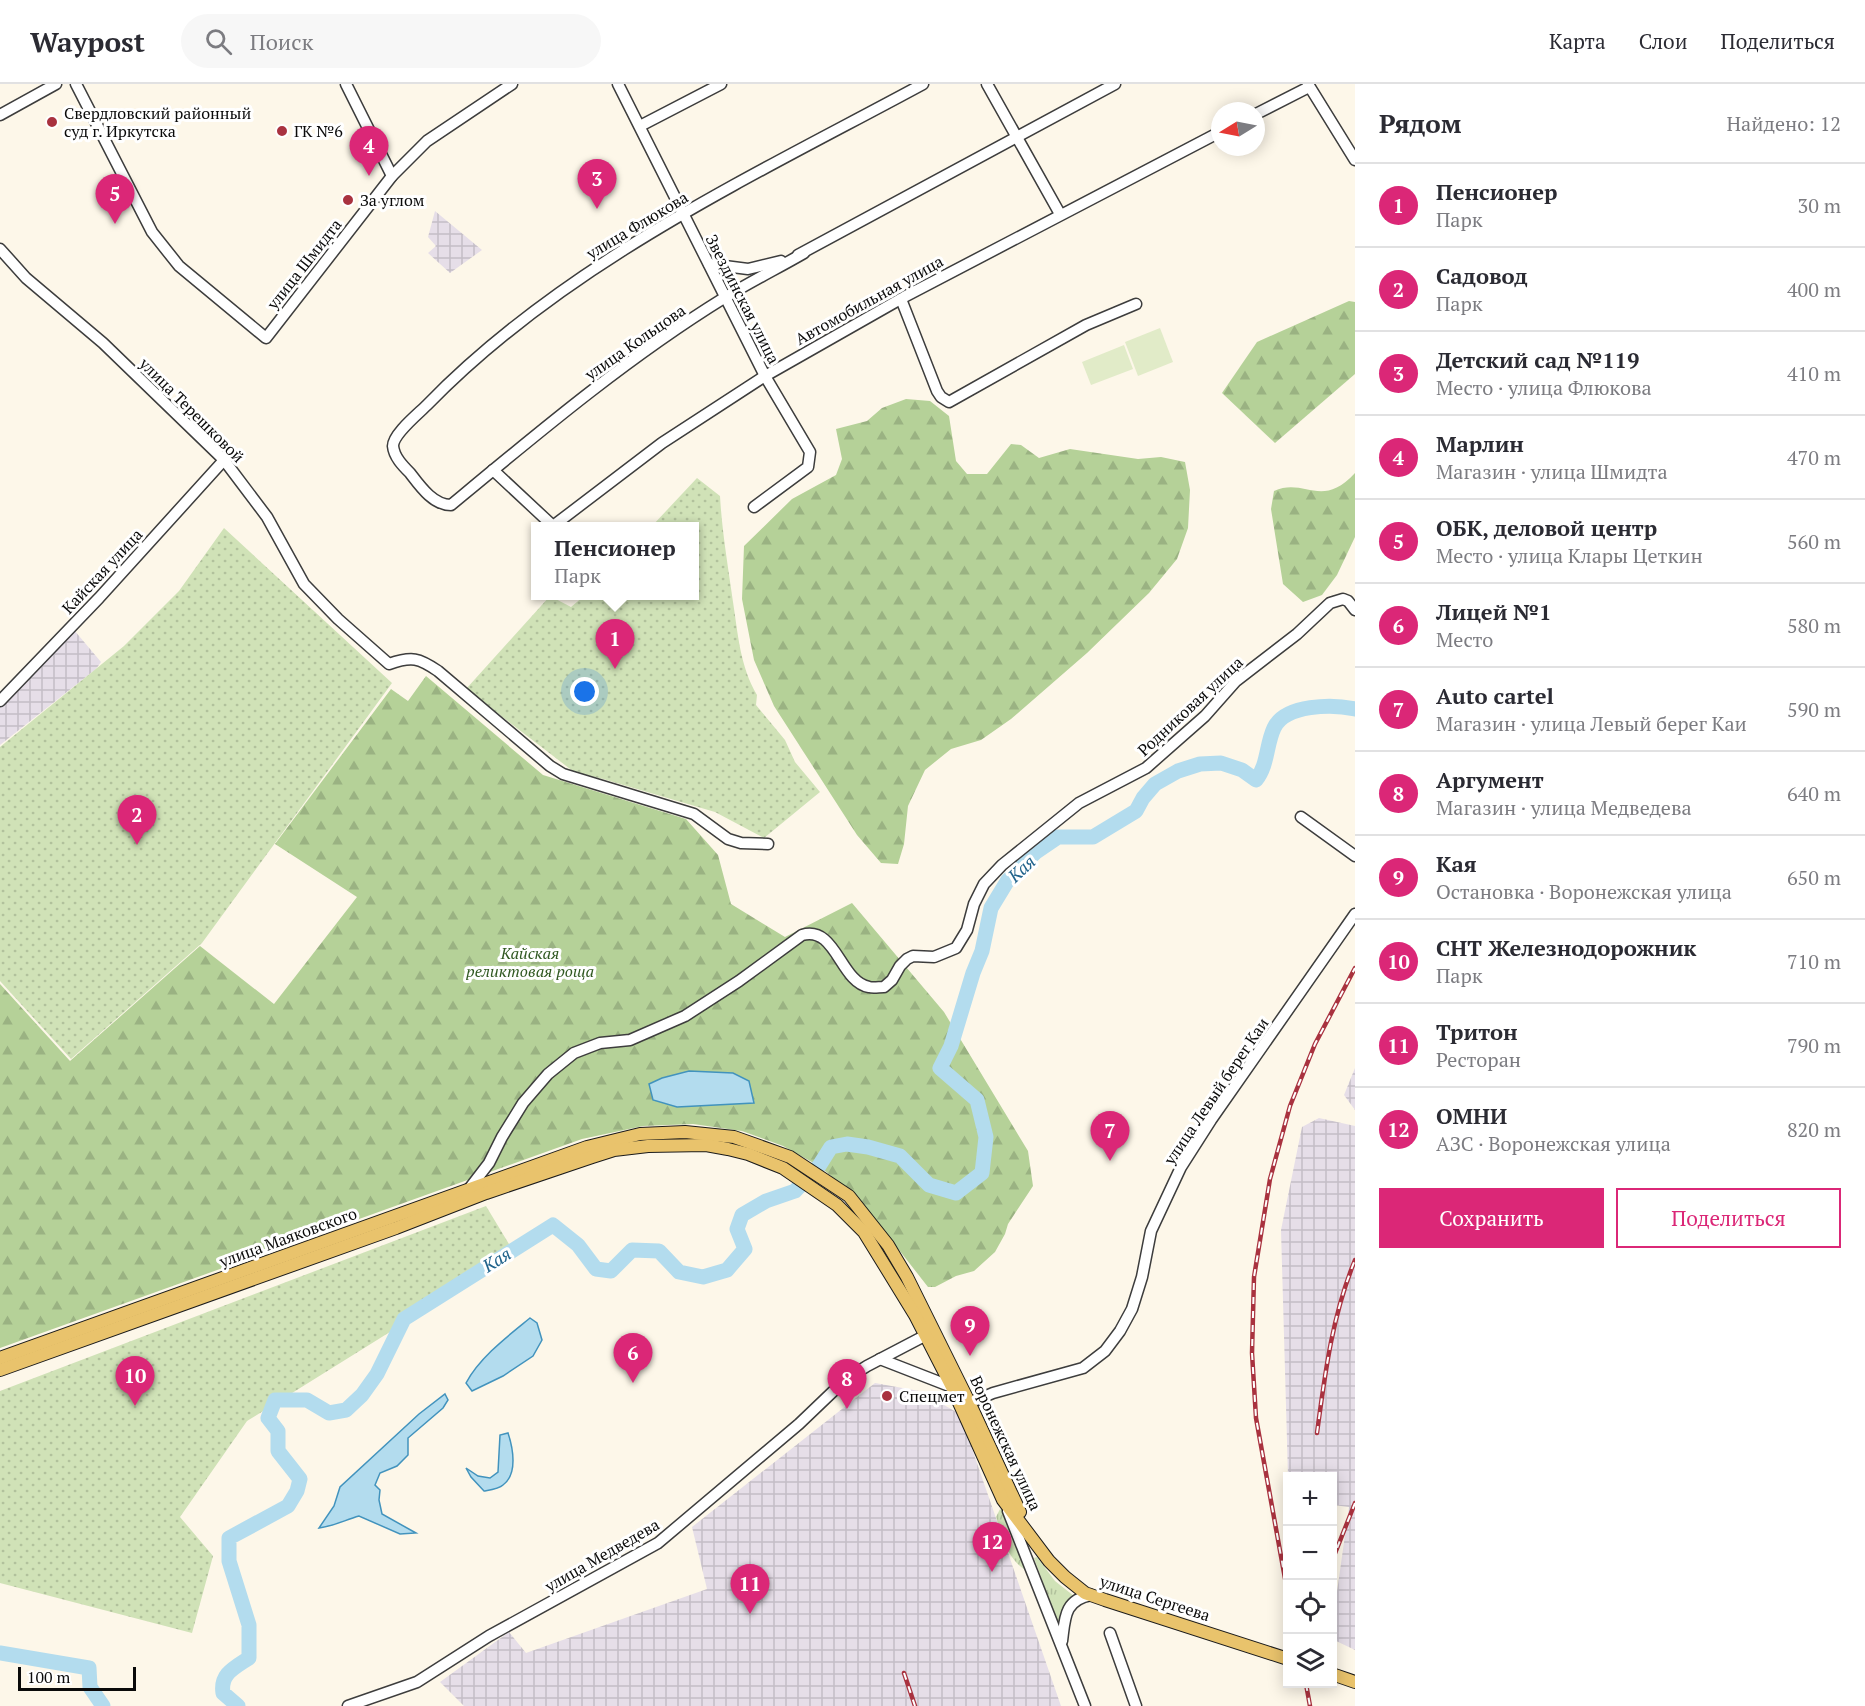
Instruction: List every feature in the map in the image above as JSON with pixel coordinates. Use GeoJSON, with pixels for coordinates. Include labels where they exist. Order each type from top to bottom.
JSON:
{"type":"FeatureCollection","features":[{"type":"Feature","properties":{"kind":"main road","name":"Воронежская улица"},"geometry":{"type":"LineString","coordinates":[[587,1147],[640,1134],[685,1132],[734,1137],[790,1157],[849,1196],[888,1245],[907,1277],[952,1387],[965,1404],[1003,1500],[1032,1538]]}},
{"type":"Feature","properties":{"kind":"main road","name":"улица Маяковского"},"geometry":{"type":"LineString","coordinates":[[0,1370],[486,1193],[614,1150],[648,1146],[706,1145],[728,1149],[748,1154],[783,1168],[823,1195]]}},
{"type":"Feature","properties":{"kind":"main road","name":"улица Маяковского"},"geometry":{"type":"LineString","coordinates":[[0,1358],[587,1147]]}},
{"type":"Feature","properties":{"kind":"main road","name":"Воронежская улица"},"geometry":{"type":"LineString","coordinates":[[823,1195],[837,1205],[864,1232],[915,1315],[930,1333],[1032,1538]]}},
{"type":"Feature","properties":{"kind":"main road","name":"улица Сергеева"},"geometry":{"type":"LineString","coordinates":[[1032,1538],[1049,1561],[1085,1593],[1283,1658]]}},
{"type":"Feature","properties":{"kind":"main road"},"geometry":{"type":"LineString","coordinates":[[1337,1676],[1355,1682]]}},
{"type":"Feature","properties":{"kind":"street"},"geometry":{"type":"LineString","coordinates":[[0,115],[56,84]]}},
{"type":"Feature","properties":{"kind":"street","name":"улица Шмидта"},"geometry":{"type":"LineString","coordinates":[[76,84],[152,231],[179,266],[266,338],[392,176],[427,141],[512,84]]}},
{"type":"Feature","properties":{"kind":"street"},"geometry":{"type":"LineString","coordinates":[[346,84],[392,176]]}},
{"type":"Feature","properties":{"kind":"street","name":"Звездинская улица"},"geometry":{"type":"LineString","coordinates":[[618,84],[765,376],[810,452],[808,467],[754,507]]}},
{"type":"Feature","properties":{"kind":"street"},"geometry":{"type":"LineString","coordinates":[[640,126],[721,84]]}},
{"type":"Feature","properties":{"kind":"street","name":"улица Флюкова"},"geometry":{"type":"LineString","coordinates":[[396,436],[436,395],[505,335],[586,274],[683,214],[923,84]]}},
{"type":"Feature","properties":{"kind":"street"},"geometry":{"type":"LineString","coordinates":[[987,84],[1060,214]]}},
{"type":"Feature","properties":{"kind":"street","name":"улица Кольцова"},"geometry":{"type":"LineString","coordinates":[[396,436],[393,446],[397,457],[422,488],[442,505],[451,505],[525,442],[639,355],[725,297],[1115,84]]}},
{"type":"Feature","properties":{"kind":"street"},"geometry":{"type":"LineString","coordinates":[[1265,109],[1309,85],[1355,160]]}},
{"type":"Feature","properties":{"kind":"street","name":"Автомобильная улица"},"geometry":{"type":"LineString","coordinates":[[558,522],[662,442],[765,376],[901,299],[1211,137]]}},
{"type":"Feature","properties":{"kind":"street","name":"улица Терешковой"},"geometry":{"type":"LineString","coordinates":[[0,249],[26,278],[103,343],[224,460],[267,517],[304,584],[338,619],[389,664],[410,658],[424,662],[438,671],[549,766],[563,774],[694,814],[728,839],[741,843],[768,844]]}},
{"type":"Feature","properties":{"kind":"street","name":"улица Кольцова"},"geometry":{"type":"LineString","coordinates":[[709,264],[748,269],[804,253]]}},
{"type":"Feature","properties":{"kind":"street"},"geometry":{"type":"LineString","coordinates":[[901,299],[937,391],[949,402],[1086,325],[1136,304]]}},
{"type":"Feature","properties":{"kind":"street","name":"Кайская улица"},"geometry":{"type":"LineString","coordinates":[[0,700],[102,595],[224,460]]}},
{"type":"Feature","properties":{"kind":"street"},"geometry":{"type":"LineString","coordinates":[[493,470],[549,522]]}},
{"type":"Feature","properties":{"kind":"street","name":"Родниковая улица"},"geometry":{"type":"LineString","coordinates":[[469,1189],[489,1163],[502,1137],[524,1103],[548,1074],[574,1053],[600,1043],[630,1040],[685,1016],[739,981],[792,941],[809,933],[818,934],[848,972],[858,982],[868,987],[884,987],[892,980],[900,966],[913,956],[934,957],[956,948],[967,930],[974,904],[984,884],[1002,866],[1079,803],[1146,768],[1205,716],[1236,681],[1297,634],[1330,603],[1343,599],[1348,601],[1355,610]]}},
{"type":"Feature","properties":{"kind":"street"},"geometry":{"type":"LineString","coordinates":[[1301,817],[1355,856]]}},
{"type":"Feature","properties":{"kind":"street","name":"улица Левый берег Каи"},"geometry":{"type":"LineString","coordinates":[[965,1404],[1083,1368],[1106,1351],[1132,1309],[1142,1277],[1151,1231],[1181,1167],[1211,1120],[1355,914]]}},
{"type":"Feature","properties":{"kind":"street","name":"улица Медведева"},"geometry":{"type":"LineString","coordinates":[[348,1706],[417,1682],[489,1636],[658,1543],[799,1424],[845,1380],[930,1333]]}},
{"type":"Feature","properties":{"kind":"street"},"geometry":{"type":"LineString","coordinates":[[880,1359],[952,1387]]}},
{"type":"Feature","properties":{"kind":"street"},"geometry":{"type":"LineString","coordinates":[[1003,1500],[1085,1706]]}},
{"type":"Feature","properties":{"kind":"street"},"geometry":{"type":"LineString","coordinates":[[1029,1564],[1032,1538]]}},
{"type":"Feature","properties":{"kind":"street"},"geometry":{"type":"LineString","coordinates":[[1062,1644],[1065,1616],[1072,1602],[1080,1597],[1091,1595]]}},
{"type":"Feature","properties":{"kind":"street"},"geometry":{"type":"LineString","coordinates":[[1110,1633],[1136,1706]]}},
{"type":"Feature","properties":{"kind":"shaded area"},"geometry":{"type":"Polygon","coordinates":[[[435,211],[482,250],[450,273],[428,253],[436,246],[428,237],[435,211]]]}},
{"type":"Feature","properties":{"kind":"shaded area"},"geometry":{"type":"Polygon","coordinates":[[[74,630],[101,662],[96,669],[0,745],[0,706],[74,630]]]}},
{"type":"Feature","properties":{"kind":"shaded area"},"geometry":{"type":"Polygon","coordinates":[[[1355,1068],[1355,1110],[1344,1095],[1355,1068]]]}},
{"type":"Feature","properties":{"kind":"shaded area"},"geometry":{"type":"Polygon","coordinates":[[[1319,1118],[1355,1126],[1355,1650],[1337,1641],[1337,1592],[1349,1507],[1337,1506],[1337,1472],[1288,1472],[1281,1230],[1302,1127],[1319,1118]]]}},
{"type":"Feature","properties":{"kind":"shaded area"},"geometry":{"type":"Polygon","coordinates":[[[875,1383],[919,1391],[960,1414],[1061,1706],[464,1706],[440,1682],[509,1632],[526,1653],[707,1589],[692,1527],[875,1383]]]}},
{"type":"Feature","properties":{"kind":"green space"},"geometry":{"type":"Polygon","coordinates":[[[1349,301],[1355,302],[1355,374],[1275,443],[1222,393],[1257,342],[1349,301]]]}},
{"type":"Feature","properties":{"kind":"green space"},"geometry":{"type":"Polygon","coordinates":[[[1160,328],[1173,362],[1138,376],[1125,342],[1160,328]]]}},
{"type":"Feature","properties":{"kind":"green space"},"geometry":{"type":"Polygon","coordinates":[[[1124,345],[1133,369],[1091,385],[1082,362],[1124,345]]]}},
{"type":"Feature","properties":{"kind":"green space"},"geometry":{"type":"Polygon","coordinates":[[[906,399],[930,401],[949,416],[956,461],[967,474],[987,474],[1011,444],[1021,445],[1039,458],[1070,449],[1138,459],[1161,457],[1185,462],[1190,490],[1188,528],[1177,559],[1149,593],[1087,653],[1011,719],[981,740],[951,749],[925,770],[908,806],[904,844],[898,864],[881,863],[857,835],[774,706],[754,660],[742,599],[744,546],[792,499],[836,475],[842,459],[836,429],[867,421],[882,408],[906,399]]]}},
{"type":"Feature","properties":{"kind":"green space"},"geometry":{"type":"Polygon","coordinates":[[[1355,473],[1355,537],[1337,575],[1322,595],[1303,602],[1283,584],[1271,509],[1274,491],[1295,487],[1313,491],[1332,489],[1343,484],[1355,473]]]}},
{"type":"Feature","properties":{"kind":"green space"},"geometry":{"type":"Polygon","coordinates":[[[697,478],[720,496],[738,638],[747,673],[757,695],[756,705],[785,740],[795,762],[820,792],[764,838],[715,812],[574,772],[466,689],[546,600],[558,600],[571,607],[579,600],[699,600],[699,522],[656,522],[697,478]]]}},
{"type":"Feature","properties":{"kind":"green space"},"geometry":{"type":"Polygon","coordinates":[[[224,528],[392,683],[202,943],[71,1059],[0,981],[0,747],[124,646],[179,591],[224,528]]]}},
{"type":"Feature","properties":{"kind":"green space","name":"Кайская реликтовая роща"},"geometry":{"type":"Polygon","coordinates":[[[426,676],[543,775],[686,819],[718,855],[731,904],[785,937],[852,903],[944,1012],[1028,1151],[1033,1186],[1008,1224],[995,1252],[974,1271],[956,1276],[935,1287],[928,1287],[860,1200],[819,1166],[783,1146],[742,1131],[693,1124],[643,1126],[582,1139],[0,1348],[0,984],[70,1061],[200,946],[274,1004],[357,897],[275,844],[391,689],[408,701],[426,676]]]}},
{"type":"Feature","properties":{"kind":"green space"},"geometry":{"type":"Polygon","coordinates":[[[486,1206],[515,1254],[247,1421],[180,1517],[213,1556],[192,1633],[0,1583],[0,1391],[486,1206]]]}},
{"type":"Feature","properties":{"kind":"green space"},"geometry":{"type":"Polygon","coordinates":[[[1000,1509],[1006,1514],[1029,1572],[1016,1562],[1007,1548],[996,1517],[1000,1509]]]}},
{"type":"Feature","properties":{"kind":"green space"},"geometry":{"type":"Polygon","coordinates":[[[1037,1557],[1055,1581],[1074,1596],[1064,1605],[1058,1624],[1034,1558],[1037,1557]]]}},
{"type":"Feature","properties":{"kind":"water"},"geometry":{"type":"Polygon","coordinates":[[[689,1071],[733,1073],[749,1081],[754,1103],[677,1107],[653,1100],[649,1084],[689,1071]]]}},
{"type":"Feature","properties":{"kind":"water"},"geometry":{"type":"Polygon","coordinates":[[[530,1318],[537,1323],[542,1340],[533,1356],[503,1376],[472,1391],[466,1383],[479,1364],[530,1318]]]}},
{"type":"Feature","properties":{"kind":"water"},"geometry":{"type":"Polygon","coordinates":[[[445,1394],[448,1400],[443,1408],[408,1438],[408,1455],[397,1466],[380,1473],[375,1485],[380,1490],[379,1500],[382,1514],[416,1533],[400,1534],[359,1516],[319,1528],[334,1506],[340,1487],[419,1414],[445,1394]]]}},
{"type":"Feature","properties":{"kind":"water"},"geometry":{"type":"Polygon","coordinates":[[[508,1433],[513,1453],[511,1474],[501,1486],[484,1491],[466,1468],[478,1476],[490,1478],[498,1472],[500,1435],[508,1433]]]}},
{"type":"Feature","properties":{"kind":"waterway","name":"Кая"},"geometry":{"type":"LineString","coordinates":[[238,1706],[223,1693],[223,1686],[229,1672],[249,1658],[249,1625],[229,1561],[229,1538],[288,1506],[297,1491],[300,1479],[278,1451],[278,1431],[268,1418],[275,1400],[307,1400],[329,1413],[346,1410],[362,1395],[377,1374],[404,1319],[553,1225],[578,1245],[596,1269],[611,1271],[632,1250],[659,1251],[679,1272],[703,1277],[727,1270],[745,1249],[737,1229],[742,1215],[766,1201],[795,1191],[819,1166],[831,1147],[847,1144],[900,1156],[929,1185],[956,1193],[982,1173],[986,1137],[977,1100],[940,1068],[951,1046],[982,951],[991,908],[1008,880],[1036,852],[1058,837],[1093,837],[1136,811],[1155,784],[1178,771],[1200,764],[1221,763],[1242,770],[1256,780],[1263,768],[1274,728],[1288,714],[1323,706],[1355,709]]}},
{"type":"Feature","properties":{"kind":"waterway","name":"Кая"},"geometry":{"type":"LineString","coordinates":[[0,1653],[89,1668],[90,1687],[103,1706]]}},
{"type":"Feature","properties":{"kind":"railway"},"geometry":{"type":"LineString","coordinates":[[1285,1580],[1256,1418],[1252,1353],[1254,1277],[1270,1179],[1290,1106],[1315,1044],[1355,968]]}},
{"type":"Feature","properties":{"kind":"railway"},"geometry":{"type":"LineString","coordinates":[[1317,1433],[1326,1367],[1335,1324],[1355,1260]]}},
{"type":"Feature","properties":{"kind":"railway"},"geometry":{"type":"LineString","coordinates":[[1337,1548],[1355,1503]]}},
{"type":"Feature","properties":{"kind":"railway"},"geometry":{"type":"LineString","coordinates":[[904,1673],[915,1706]]}},
{"type":"Feature","properties":{"kind":"railway"},"geometry":{"type":"LineString","coordinates":[[1307,1688],[1310,1706]]}},
{"type":"Feature","properties":{"kind":"place","name":"Свердловский районный суд г. Иркутска"},"geometry":{"type":"Point","coordinates":[52,122]}},
{"type":"Feature","properties":{"kind":"place","name":"ГК №6"},"geometry":{"type":"Point","coordinates":[282,131]}},
{"type":"Feature","properties":{"kind":"place","name":"Марлин"},"geometry":{"type":"Point","coordinates":[369,176]}},
{"type":"Feature","properties":{"kind":"place","name":"За углом"},"geometry":{"type":"Point","coordinates":[348,200]}},
{"type":"Feature","properties":{"kind":"place","name":"Детский сад №119"},"geometry":{"type":"Point","coordinates":[597,209]}},
{"type":"Feature","properties":{"kind":"place","name":"ОБК, деловой центр"},"geometry":{"type":"Point","coordinates":[115,224]}},
{"type":"Feature","properties":{"kind":"place","name":"Пенсионер"},"geometry":{"type":"Point","coordinates":[615,669]}},
{"type":"Feature","properties":{"kind":"place","name":"Садовод"},"geometry":{"type":"Point","coordinates":[137,845]}},
{"type":"Feature","properties":{"kind":"place","name":"Auto cartel"},"geometry":{"type":"Point","coordinates":[1110,1161]}},
{"type":"Feature","properties":{"kind":"place","name":"Кая"},"geometry":{"type":"Point","coordinates":[970,1356]}},
{"type":"Feature","properties":{"kind":"place","name":"Лицей №1"},"geometry":{"type":"Point","coordinates":[633,1383]}},
{"type":"Feature","properties":{"kind":"place","name":"Спецмет"},"geometry":{"type":"Point","coordinates":[887,1396]}},
{"type":"Feature","properties":{"kind":"place","name":"СНТ Железнодорожник"},"geometry":{"type":"Point","coordinates":[135,1406]}},
{"type":"Feature","properties":{"kind":"place","name":"Аргумент"},"geometry":{"type":"Point","coordinates":[847,1409]}},
{"type":"Feature","properties":{"kind":"place","name":"ОМНИ"},"geometry":{"type":"Point","coordinates":[992,1572]}},
{"type":"Feature","properties":{"kind":"place","name":"Тритон"},"geometry":{"type":"Point","coordinates":[750,1614]}}]}
